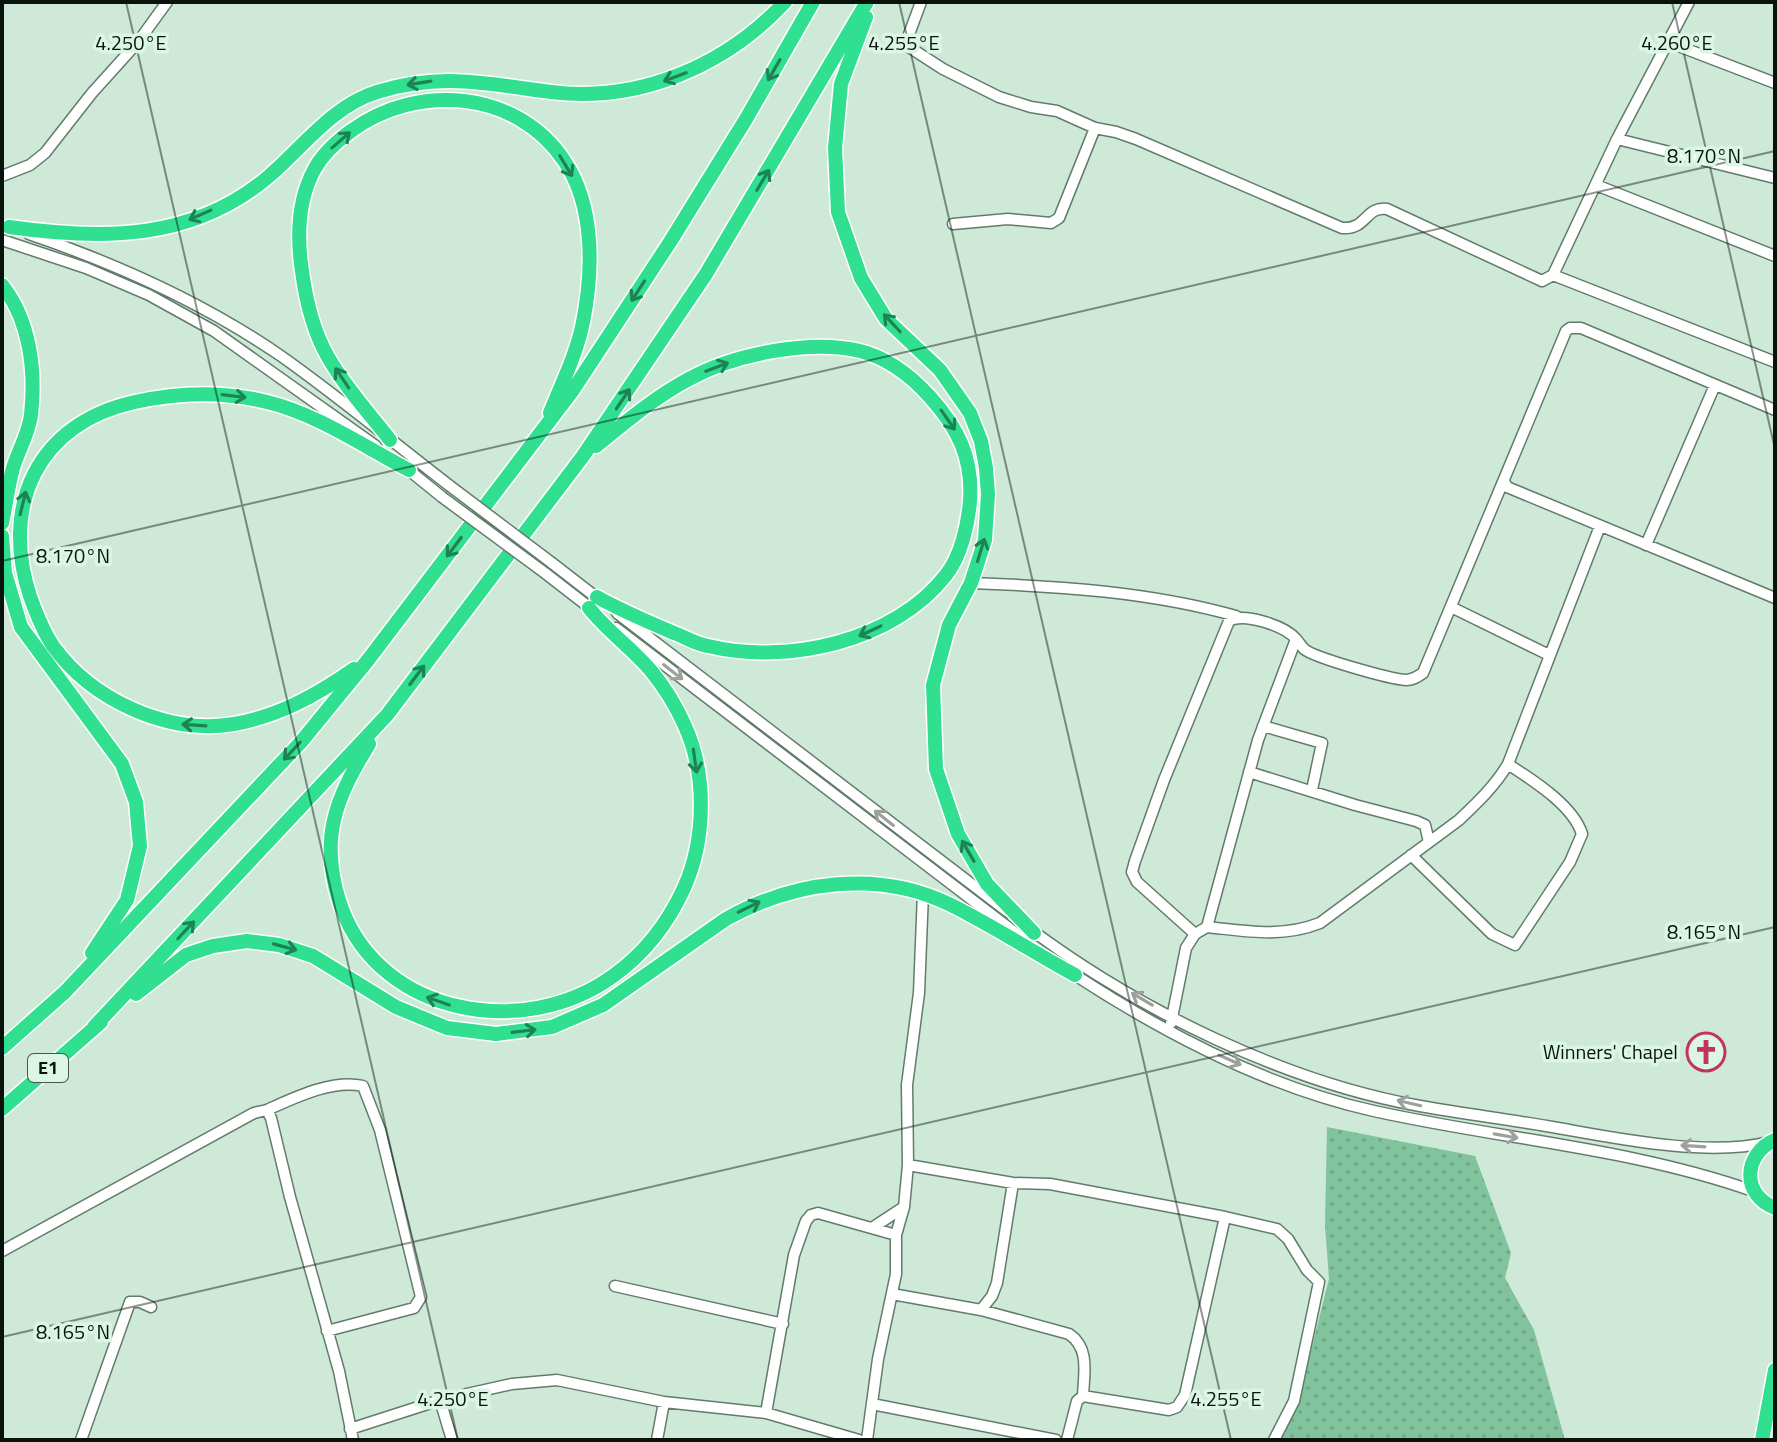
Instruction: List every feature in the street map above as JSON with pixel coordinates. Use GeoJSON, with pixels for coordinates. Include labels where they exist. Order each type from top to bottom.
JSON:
{"type":"FeatureCollection","features":[{"type":"Feature","properties":{"kind":"highway"},"geometry":{"type":"LineString","coordinates":[[4,230],[66,235],[126,235],[183,223],[227,204],[267,178],[303,141],[341,111],[374,93],[415,82],[449,79],[554,92],[597,93],[634,89],[689,72],[732,49],[763,26],[785,2]]}},
{"type":"Feature","properties":{"kind":"highway"},"geometry":{"type":"LineString","coordinates":[[65,992],[301,742],[368,660],[541,433],[573,390],[670,242],[813,2]]}},
{"type":"Feature","properties":{"kind":"highway"},"geometry":{"type":"LineString","coordinates":[[94,1027],[387,715],[583,456],[706,274],[869,2]]}},
{"type":"Feature","properties":{"kind":"highway"},"geometry":{"type":"LineString","coordinates":[[869,2],[841,84],[835,148],[838,212],[861,278],[886,319],[940,370],[970,413],[981,441],[986,468],[988,519],[985,540],[971,583],[949,625],[933,685],[936,769],[958,834],[987,884],[1034,933]]}},
{"type":"Feature","properties":{"kind":"highway"},"geometry":{"type":"LineString","coordinates":[[390,440],[328,357],[312,321],[299,255],[299,225],[305,192],[315,168],[337,142],[364,121],[391,108],[424,100],[457,98],[515,117],[541,135],[566,163],[587,218],[589,249],[583,321],[574,354],[541,433]]}},
{"type":"Feature","properties":{"kind":"highway"},"geometry":{"type":"LineString","coordinates":[[2,285],[13,298],[26,331],[32,362],[31,417],[13,468],[2,523]]}},
{"type":"Feature","properties":{"kind":"highway"},"geometry":{"type":"LineString","coordinates":[[583,456],[650,403],[690,378],[748,356],[831,347],[862,352],[913,379],[952,421],[969,473],[970,499],[966,527],[948,574],[914,605],[875,630],[853,638],[828,646],[771,652],[706,646],[623,611],[593,602]]}},
{"type":"Feature","properties":{"kind":"highway"},"geometry":{"type":"LineString","coordinates":[[368,660],[320,693],[284,710],[234,724],[180,724],[142,713],[107,696],[79,674],[53,645],[36,613],[25,580],[19,551],[20,517],[28,481],[43,455],[62,437],[90,417],[124,404],[158,397],[234,395],[270,402],[330,427],[409,470]]}},
{"type":"Feature","properties":{"kind":"highway"},"geometry":{"type":"LineString","coordinates":[[2,536],[5,573],[21,627],[122,764],[136,802],[140,846],[127,900],[65,992]]}},
{"type":"Feature","properties":{"kind":"highway"},"geometry":{"type":"LineString","coordinates":[[387,715],[344,789],[333,821],[330,853],[335,893],[350,930],[381,969],[415,993],[450,1005],[487,1011],[534,1008],[577,995],[611,977],[637,956],[660,930],[677,903],[698,852],[702,825],[695,751],[684,723],[652,672],[603,626],[593,602]]}},
{"type":"Feature","properties":{"kind":"highway"},"geometry":{"type":"LineString","coordinates":[[94,1027],[186,955],[213,946],[247,941],[279,945],[313,956],[396,1007],[447,1028],[496,1034],[552,1027],[603,1005],[726,919],[771,897],[815,886],[855,883],[896,886],[950,904],[1075,975]]}},
{"type":"Feature","properties":{"kind":"highway","name":"E1"},"geometry":{"type":"LineString","coordinates":[[2,1048],[65,992]]}},
{"type":"Feature","properties":{"kind":"highway","name":"E1"},"geometry":{"type":"LineString","coordinates":[[2,1109],[94,1027]]}},
{"type":"Feature","properties":{"kind":"highway"},"geometry":{"type":"LineString","coordinates":[[1773,1141],[1753,1157],[1749,1180],[1775,1221]]}},
{"type":"Feature","properties":{"kind":"highway"},"geometry":{"type":"LineString","coordinates":[[1757,1196],[1775,1208]]}},
{"type":"Feature","properties":{"kind":"highway"},"geometry":{"type":"LineString","coordinates":[[1762,1440],[1775,1370]]}},
{"type":"Feature","properties":{"kind":"street"},"geometry":{"type":"LineString","coordinates":[[2,176],[30,165],[45,153],[138,42],[167,2]]}},
{"type":"Feature","properties":{"kind":"street"},"geometry":{"type":"LineString","coordinates":[[921,2],[908,37],[909,47],[999,97],[1057,111],[1095,128],[1136,139],[1342,228],[1353,229],[1372,211],[1387,209],[1542,281],[1553,275],[1617,139],[1689,2]]}},
{"type":"Feature","properties":{"kind":"street"},"geometry":{"type":"LineString","coordinates":[[1668,42],[1772,82],[1775,70]]}},
{"type":"Feature","properties":{"kind":"street"},"geometry":{"type":"LineString","coordinates":[[953,224],[1008,219],[1051,223],[1059,218],[1095,128]]}},
{"type":"Feature","properties":{"kind":"street"},"geometry":{"type":"LineString","coordinates":[[1617,139],[1775,178]]}},
{"type":"Feature","properties":{"kind":"street"},"geometry":{"type":"LineString","coordinates":[[1596,185],[1775,256]]}},
{"type":"Feature","properties":{"kind":"street"},"geometry":{"type":"LineString","coordinates":[[4,230],[91,255],[218,318],[280,356],[552,563],[593,602],[1027,942],[1133,1012],[1274,1079],[1349,1104],[1455,1127],[1672,1166],[1757,1196]]}},
{"type":"Feature","properties":{"kind":"street"},"geometry":{"type":"LineString","coordinates":[[4,230],[149,295],[214,331],[335,415],[545,573],[593,602],[1034,933],[1082,965],[1203,1034],[1266,1060],[1354,1089],[1420,1106],[1606,1137],[1681,1145],[1750,1147],[1773,1141]]}},
{"type":"Feature","properties":{"kind":"street"},"geometry":{"type":"LineString","coordinates":[[1553,275],[1775,362]]}},
{"type":"Feature","properties":{"kind":"street"},"geometry":{"type":"LineString","coordinates":[[971,583],[1151,598],[1201,606],[1288,631],[1304,648],[1315,654],[1405,680],[1414,679],[1423,673],[1554,359],[1570,328],[1581,328],[1775,410]]}},
{"type":"Feature","properties":{"kind":"street"},"geometry":{"type":"LineString","coordinates":[[1646,545],[1715,385]]}},
{"type":"Feature","properties":{"kind":"street"},"geometry":{"type":"LineString","coordinates":[[1504,481],[1507,487],[1775,598]]}},
{"type":"Feature","properties":{"kind":"street"},"geometry":{"type":"LineString","coordinates":[[1170,1031],[1186,948],[1195,934],[1207,927],[1278,934],[1320,923],[1429,842],[1480,800],[1500,777],[1508,764],[1600,526]]}},
{"type":"Feature","properties":{"kind":"street"},"geometry":{"type":"LineString","coordinates":[[1451,607],[1549,655]]}},
{"type":"Feature","properties":{"kind":"street"},"geometry":{"type":"LineString","coordinates":[[1195,934],[1137,882],[1132,872],[1164,780],[1229,621],[1236,616]]}},
{"type":"Feature","properties":{"kind":"street"},"geometry":{"type":"LineString","coordinates":[[1207,927],[1263,726],[1296,639]]}},
{"type":"Feature","properties":{"kind":"street"},"geometry":{"type":"LineString","coordinates":[[1263,726],[1322,743],[1312,790]]}},
{"type":"Feature","properties":{"kind":"street"},"geometry":{"type":"LineString","coordinates":[[1411,855],[1492,934],[1515,945],[1570,862],[1582,834],[1573,815],[1508,764]]}},
{"type":"Feature","properties":{"kind":"street"},"geometry":{"type":"LineString","coordinates":[[1249,772],[1425,825],[1429,842]]}},
{"type":"Feature","properties":{"kind":"street"},"geometry":{"type":"LineString","coordinates":[[867,1440],[880,1347],[896,1274],[896,1235],[904,1207],[908,1165],[907,1085],[919,993],[923,893]]}},
{"type":"Feature","properties":{"kind":"street"},"geometry":{"type":"LineString","coordinates":[[2,1251],[254,1113],[305,1094],[354,1084],[363,1086],[380,1130],[421,1297],[414,1308],[327,1331]]}},
{"type":"Feature","properties":{"kind":"street"},"geometry":{"type":"LineString","coordinates":[[1349,1104],[1354,1089]]}},
{"type":"Feature","properties":{"kind":"street"},"geometry":{"type":"LineString","coordinates":[[267,1110],[339,1371],[352,1434],[440,1400],[512,1384],[557,1380],[664,1402],[766,1413],[859,1440]]}},
{"type":"Feature","properties":{"kind":"street"},"geometry":{"type":"LineString","coordinates":[[1455,1127],[1459,1111]]}},
{"type":"Feature","properties":{"kind":"street"},"geometry":{"type":"LineString","coordinates":[[908,1165],[1013,1183],[1050,1184],[1277,1229],[1288,1239],[1307,1270],[1319,1282],[1319,1292],[1294,1401],[1274,1440]]}},
{"type":"Feature","properties":{"kind":"street"},"geometry":{"type":"LineString","coordinates":[[981,1310],[997,1283],[1013,1183]]}},
{"type":"Feature","properties":{"kind":"street"},"geometry":{"type":"LineString","coordinates":[[872,1228],[904,1207]]}},
{"type":"Feature","properties":{"kind":"street"},"geometry":{"type":"LineString","coordinates":[[766,1413],[794,1255],[800,1233],[811,1215],[818,1213],[896,1235]]}},
{"type":"Feature","properties":{"kind":"street"},"geometry":{"type":"LineString","coordinates":[[1083,1396],[1169,1410],[1177,1407],[1185,1395],[1225,1217]]}},
{"type":"Feature","properties":{"kind":"street"},"geometry":{"type":"LineString","coordinates":[[615,1286],[783,1324]]}},
{"type":"Feature","properties":{"kind":"street"},"geometry":{"type":"LineString","coordinates":[[892,1294],[981,1310],[1069,1334],[1079,1341],[1084,1351],[1083,1396],[1077,1401],[1067,1440]]}},
{"type":"Feature","properties":{"kind":"street"},"geometry":{"type":"LineString","coordinates":[[81,1440],[130,1302],[151,1307]]}},
{"type":"Feature","properties":{"kind":"street"},"geometry":{"type":"LineString","coordinates":[[440,1400],[452,1440]]}},
{"type":"Feature","properties":{"kind":"street"},"geometry":{"type":"LineString","coordinates":[[657,1440],[664,1402]]}},
{"type":"Feature","properties":{"kind":"street"},"geometry":{"type":"LineString","coordinates":[[872,1404],[1056,1440]]}},
{"type":"Feature","properties":{"kind":"green space"},"geometry":{"type":"Polygon","coordinates":[[[1327,1127],[1475,1156],[1511,1253],[1505,1278],[1534,1330],[1565,1440],[1277,1440],[1301,1390],[1329,1279],[1325,1226],[1327,1127]]]}},
{"type":"Feature","properties":{"kind":"place","name":"Winners' Chapel"},"geometry":{"type":"Point","coordinates":[1706,1052]}}]}
